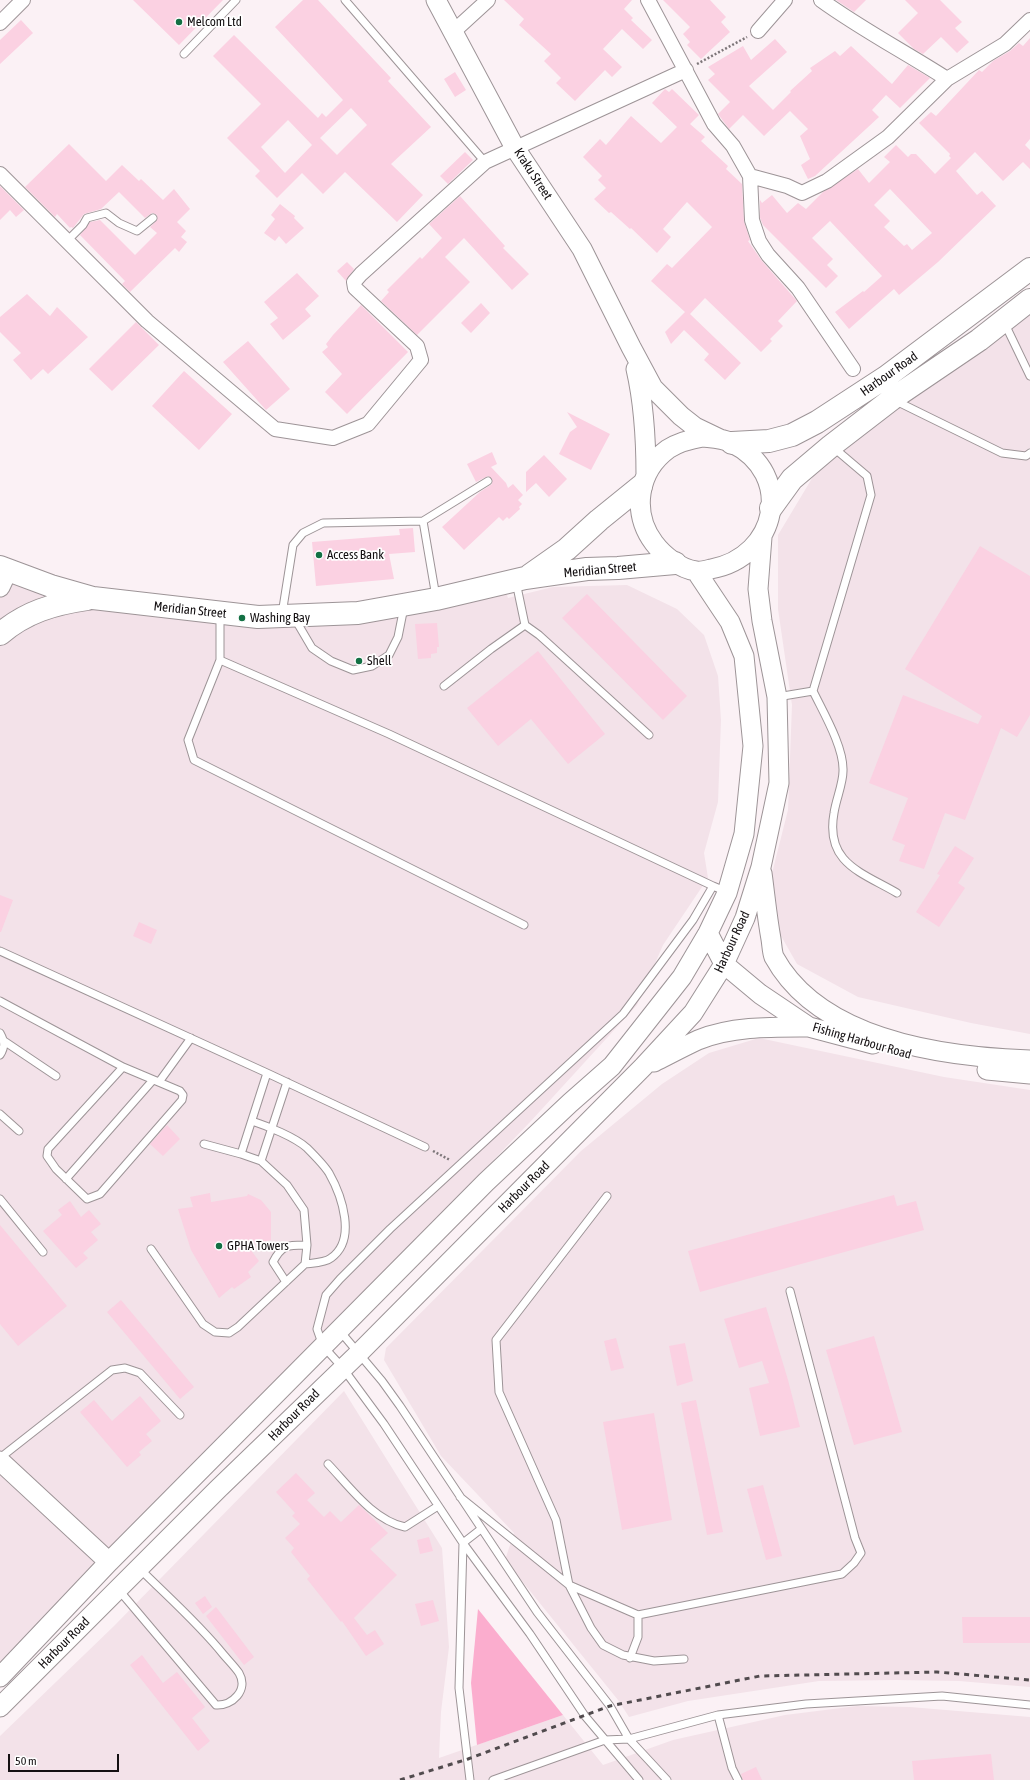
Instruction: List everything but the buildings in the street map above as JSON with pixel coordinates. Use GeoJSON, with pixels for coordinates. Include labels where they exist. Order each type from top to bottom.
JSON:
{"type":"FeatureCollection","features":[{"type":"Feature","properties":{"kind":"main road","name":"Kraku Street"},"geometry":{"type":"LineString","coordinates":[[436,0],[515,148],[582,249],[653,388],[681,416],[695,427],[726,441]]}},
{"type":"Feature","properties":{"kind":"main road","name":"Harbour Road"},"geometry":{"type":"LineString","coordinates":[[726,441],[769,442],[792,435],[817,422],[886,377],[1030,269]]}},
{"type":"Feature","properties":{"kind":"main road","name":"Harbour Road"},"geometry":{"type":"LineString","coordinates":[[771,508],[792,479],[831,446],[892,399],[1004,322],[1030,300]]}},
{"type":"Feature","properties":{"kind":"main road","name":"Kraku Street"},"geometry":{"type":"LineString","coordinates":[[631,347],[641,391],[645,431],[644,481]]}},
{"type":"Feature","properties":{"kind":"main road"},"geometry":{"type":"LineString","coordinates":[[703,437],[726,441],[747,452],[763,472],[771,495],[771,508],[768,523],[762,537],[751,551],[735,562],[718,568],[696,571],[675,563],[654,544],[642,517],[644,481],[656,460],[669,448],[691,439],[703,437]]}},
{"type":"Feature","properties":{"kind":"main road","name":"Meridian Street"},"geometry":{"type":"LineString","coordinates":[[521,579],[567,550],[644,481]]}},
{"type":"Feature","properties":{"kind":"main road","name":"Harbour Road"},"geometry":{"type":"LineString","coordinates":[[0,1707],[342,1367],[359,1353],[643,1067],[693,1013],[724,964],[745,918],[761,867],[779,783],[777,697],[762,621],[758,589],[762,537]]}},
{"type":"Feature","properties":{"kind":"main road","name":"Meridian Street"},"geometry":{"type":"LineString","coordinates":[[3,575],[51,586],[93,598],[258,617],[358,613],[436,599],[521,579],[587,569],[675,563]]}},
{"type":"Feature","properties":{"kind":"main road","name":"Harbour Road"},"geometry":{"type":"LineString","coordinates":[[0,1677],[109,1562],[486,1182],[570,1102],[612,1066],[682,977],[708,933],[720,889],[744,834],[753,746],[744,656],[730,622],[696,571]]}},
{"type":"Feature","properties":{"kind":"main road"},"geometry":{"type":"LineString","coordinates":[[0,634],[24,616],[39,610],[58,604],[93,598]]}},
{"type":"Feature","properties":{"kind":"main road","name":"Fishing Harbour Road"},"geometry":{"type":"LineString","coordinates":[[761,867],[774,956],[792,981],[823,1009],[848,1023],[888,1039],[932,1051],[998,1059],[1030,1060]]}},
{"type":"Feature","properties":{"kind":"main road","name":"Fishing Harbour Road"},"geometry":{"type":"LineString","coordinates":[[708,933],[724,964],[760,994],[809,1027],[926,1059],[995,1071],[1030,1074]]}},
{"type":"Feature","properties":{"kind":"main road"},"geometry":{"type":"LineString","coordinates":[[643,1067],[700,1040],[743,1029],[767,1027],[809,1027]]}},
{"type":"Feature","properties":{"kind":"main road"},"geometry":{"type":"LineString","coordinates":[[0,1461],[109,1562]]}},
{"type":"Feature","properties":{"kind":"main road"},"geometry":{"type":"LineString","coordinates":[[200,1471],[218,1490]]}},
{"type":"Feature","properties":{"kind":"main road"},"geometry":{"type":"LineString","coordinates":[[14,1663],[29,1678]]}},
{"type":"Feature","properties":{"kind":"street"},"geometry":{"type":"LineString","coordinates":[[0,23],[23,0]]}},
{"type":"Feature","properties":{"kind":"street"},"geometry":{"type":"LineString","coordinates":[[453,32],[488,0]]}},
{"type":"Feature","properties":{"kind":"street"},"geometry":{"type":"LineString","coordinates":[[648,0],[714,124],[733,146],[750,176],[752,220],[759,241],[768,255],[798,288],[853,369]]}},
{"type":"Feature","properties":{"kind":"street"},"geometry":{"type":"LineString","coordinates":[[758,31],[785,0]]}},
{"type":"Feature","properties":{"kind":"street"},"geometry":{"type":"LineString","coordinates":[[821,0],[849,20],[903,50],[947,79]]}},
{"type":"Feature","properties":{"kind":"street"},"geometry":{"type":"LineString","coordinates":[[750,176],[787,186],[802,193],[827,182],[888,137],[947,79],[1005,44],[1030,20]]}},
{"type":"Feature","properties":{"kind":"street"},"geometry":{"type":"LineString","coordinates":[[0,174],[147,321],[275,429],[333,438],[368,424],[421,360],[417,346],[359,292],[354,282],[361,274],[485,162],[686,70]]}},
{"type":"Feature","properties":{"kind":"lane"},"geometry":{"type":"LineString","coordinates":[[184,54],[236,0]]}},
{"type":"Feature","properties":{"kind":"lane"},"geometry":{"type":"LineString","coordinates":[[345,0],[485,162]]}},
{"type":"Feature","properties":{"kind":"lane"},"geometry":{"type":"LineString","coordinates":[[67,241],[83,225],[87,218],[106,213],[119,224],[137,232],[154,218]]}},
{"type":"Feature","properties":{"kind":"lane"},"geometry":{"type":"LineString","coordinates":[[1004,322],[1030,376]]}},
{"type":"Feature","properties":{"kind":"lane"},"geometry":{"type":"LineString","coordinates":[[892,399],[1002,454],[1026,456],[1030,453]]}},
{"type":"Feature","properties":{"kind":"lane"},"geometry":{"type":"LineString","coordinates":[[831,446],[867,476],[871,496],[813,691],[841,754],[843,771],[831,827],[833,842],[847,864],[897,893]]}},
{"type":"Feature","properties":{"kind":"lane"},"geometry":{"type":"LineString","coordinates":[[405,604],[398,637],[389,655],[372,666],[353,670],[331,661],[312,648],[288,616],[293,545],[303,533],[323,523],[423,521],[488,481]]}},
{"type":"Feature","properties":{"kind":"lane"},"geometry":{"type":"LineString","coordinates":[[423,521],[436,599]]}},
{"type":"Feature","properties":{"kind":"lane"},"geometry":{"type":"LineString","coordinates":[[521,579],[525,625],[539,635],[649,735]]}},
{"type":"Feature","properties":{"kind":"lane"},"geometry":{"type":"LineString","coordinates":[[220,613],[220,660],[188,740],[194,760],[524,925]]}},
{"type":"Feature","properties":{"kind":"lane"},"geometry":{"type":"LineString","coordinates":[[444,686],[490,649],[525,625]]}},
{"type":"Feature","properties":{"kind":"lane"},"geometry":{"type":"LineString","coordinates":[[220,660],[389,734],[720,889],[693,920],[623,1014],[390,1229],[326,1294],[317,1329],[323,1346],[342,1367],[384,1424],[463,1543],[530,1634],[585,1716],[638,1780]]}},
{"type":"Feature","properties":{"kind":"lane"},"geometry":{"type":"LineString","coordinates":[[777,697],[813,691]]}},
{"type":"Feature","properties":{"kind":"lane"},"geometry":{"type":"LineString","coordinates":[[0,951],[192,1038],[425,1147]]}},
{"type":"Feature","properties":{"kind":"lane"},"geometry":{"type":"LineString","coordinates":[[0,1001],[123,1067],[180,1091],[183,1095],[182,1100],[100,1194],[87,1199],[51,1163],[47,1156],[48,1149],[123,1067]]}},
{"type":"Feature","properties":{"kind":"lane"},"geometry":{"type":"LineString","coordinates":[[0,1033],[4,1041],[4,1049],[0,1055]]}},
{"type":"Feature","properties":{"kind":"lane"},"geometry":{"type":"LineString","coordinates":[[66,1179],[156,1081],[192,1038]]}},
{"type":"Feature","properties":{"kind":"lane"},"geometry":{"type":"LineString","coordinates":[[4,1041],[56,1076]]}},
{"type":"Feature","properties":{"kind":"lane"},"geometry":{"type":"LineString","coordinates":[[241,1154],[267,1073]]}},
{"type":"Feature","properties":{"kind":"lane"},"geometry":{"type":"LineString","coordinates":[[261,1161],[287,1082]]}},
{"type":"Feature","properties":{"kind":"lane"},"geometry":{"type":"LineString","coordinates":[[0,1114],[19,1131]]}},
{"type":"Feature","properties":{"kind":"lane"},"geometry":{"type":"LineString","coordinates":[[151,1250],[203,1324],[216,1332],[229,1333],[238,1327],[304,1264],[331,1259],[343,1246],[345,1224],[339,1197],[328,1172],[306,1147],[272,1128],[252,1121]]}},
{"type":"Feature","properties":{"kind":"lane"},"geometry":{"type":"LineString","coordinates":[[204,1144],[261,1161],[288,1185],[304,1210],[307,1245],[304,1264]]}},
{"type":"Feature","properties":{"kind":"lane"},"geometry":{"type":"LineString","coordinates":[[607,1196],[496,1340],[499,1392],[556,1520],[569,1585],[591,1628],[603,1645],[630,1658],[654,1661],[684,1659]]}},
{"type":"Feature","properties":{"kind":"lane"},"geometry":{"type":"LineString","coordinates":[[0,1199],[43,1252]]}},
{"type":"Feature","properties":{"kind":"lane"},"geometry":{"type":"LineString","coordinates":[[286,1282],[273,1262],[278,1252],[289,1245],[307,1245]]}},
{"type":"Feature","properties":{"kind":"lane"},"geometry":{"type":"LineString","coordinates":[[460,1497],[569,1585],[638,1615],[842,1574],[854,1563],[861,1553],[854,1538],[790,1291]]}},
{"type":"Feature","properties":{"kind":"lane"},"geometry":{"type":"LineString","coordinates":[[339,1329],[400,1406],[537,1612],[610,1706],[629,1739],[667,1780]]}},
{"type":"Feature","properties":{"kind":"lane"},"geometry":{"type":"LineString","coordinates":[[0,1458],[112,1370],[125,1368],[140,1373],[180,1415]]}},
{"type":"Feature","properties":{"kind":"lane"},"geometry":{"type":"LineString","coordinates":[[328,1464],[375,1512],[392,1524],[405,1527],[438,1506]]}},
{"type":"Feature","properties":{"kind":"lane"},"geometry":{"type":"LineString","coordinates":[[463,1543],[481,1529]]}},
{"type":"Feature","properties":{"kind":"lane"},"geometry":{"type":"LineString","coordinates":[[463,1543],[459,1688],[470,1780]]}},
{"type":"Feature","properties":{"kind":"lane"},"geometry":{"type":"LineString","coordinates":[[118,1589],[216,1705],[228,1704],[238,1697],[242,1688],[240,1674],[212,1641],[139,1568]]}},
{"type":"Feature","properties":{"kind":"lane"},"geometry":{"type":"LineString","coordinates":[[630,1658],[638,1637],[638,1615]]}},
{"type":"Feature","properties":{"kind":"lane"},"geometry":{"type":"LineString","coordinates":[[493,1780],[605,1740],[629,1739],[718,1715],[806,1704],[942,1696],[1030,1705]]}},
{"type":"Feature","properties":{"kind":"lane"},"geometry":{"type":"LineString","coordinates":[[718,1715],[732,1768],[738,1780]]}},
{"type":"Feature","properties":{"kind":"path"},"geometry":{"type":"LineString","coordinates":[[686,70],[758,31]]}},
{"type":"Feature","properties":{"kind":"shaded area"},"geometry":{"type":"Polygon","coordinates":[[[1030,310],[1030,1034],[971,1023],[858,997],[797,964],[776,927],[769,885],[788,810],[792,705],[778,609],[778,535],[817,470],[1030,310]]]}},
{"type":"Feature","properties":{"kind":"shaded area"},"geometry":{"type":"Polygon","coordinates":[[[0,563],[99,593],[240,611],[330,611],[502,580],[508,598],[553,587],[627,585],[677,609],[704,635],[718,676],[721,720],[718,802],[704,853],[708,878],[663,945],[637,1005],[531,1121],[295,1366],[151,1514],[0,1662],[0,563]]]}},
{"type":"Feature","properties":{"kind":"shaded area"},"geometry":{"type":"Polygon","coordinates":[[[759,1038],[944,1077],[1030,1090],[1030,1687],[959,1681],[819,1681],[688,1701],[629,1717],[618,1700],[505,1560],[514,1533],[441,1456],[384,1360],[386,1348],[581,1151],[662,1084],[709,1053],[759,1038]]]}},
{"type":"Feature","properties":{"kind":"shaded area"},"geometry":{"type":"Polygon","coordinates":[[[344,1391],[442,1548],[449,1647],[441,1712],[439,1758],[563,1715],[603,1765],[673,1740],[785,1715],[857,1706],[910,1707],[1030,1717],[1030,1780],[0,1780],[0,1736],[114,1626],[344,1391]]]}},
{"type":"Feature","properties":{"kind":"shaded area"},"geometry":{"type":"Polygon","coordinates":[[[478,1609],[563,1715],[477,1745],[471,1683],[478,1609]]]}},
{"type":"Feature","properties":{"kind":"railway"},"geometry":{"type":"LineString","coordinates":[[400,1780],[468,1759],[610,1706],[760,1676],[937,1672],[1030,1680]]}},
{"type":"Feature","properties":{"kind":"place","name":"Melcom Ltd"},"geometry":{"type":"Point","coordinates":[179,22]}},
{"type":"Feature","properties":{"kind":"place","name":"Access Bank"},"geometry":{"type":"Point","coordinates":[319,555]}},
{"type":"Feature","properties":{"kind":"place","name":"Washing Bay"},"geometry":{"type":"Point","coordinates":[242,618]}},
{"type":"Feature","properties":{"kind":"place","name":"Shell"},"geometry":{"type":"Point","coordinates":[359,661]}},
{"type":"Feature","properties":{"kind":"place","name":"GPHA Towers"},"geometry":{"type":"Point","coordinates":[219,1246]}}]}
